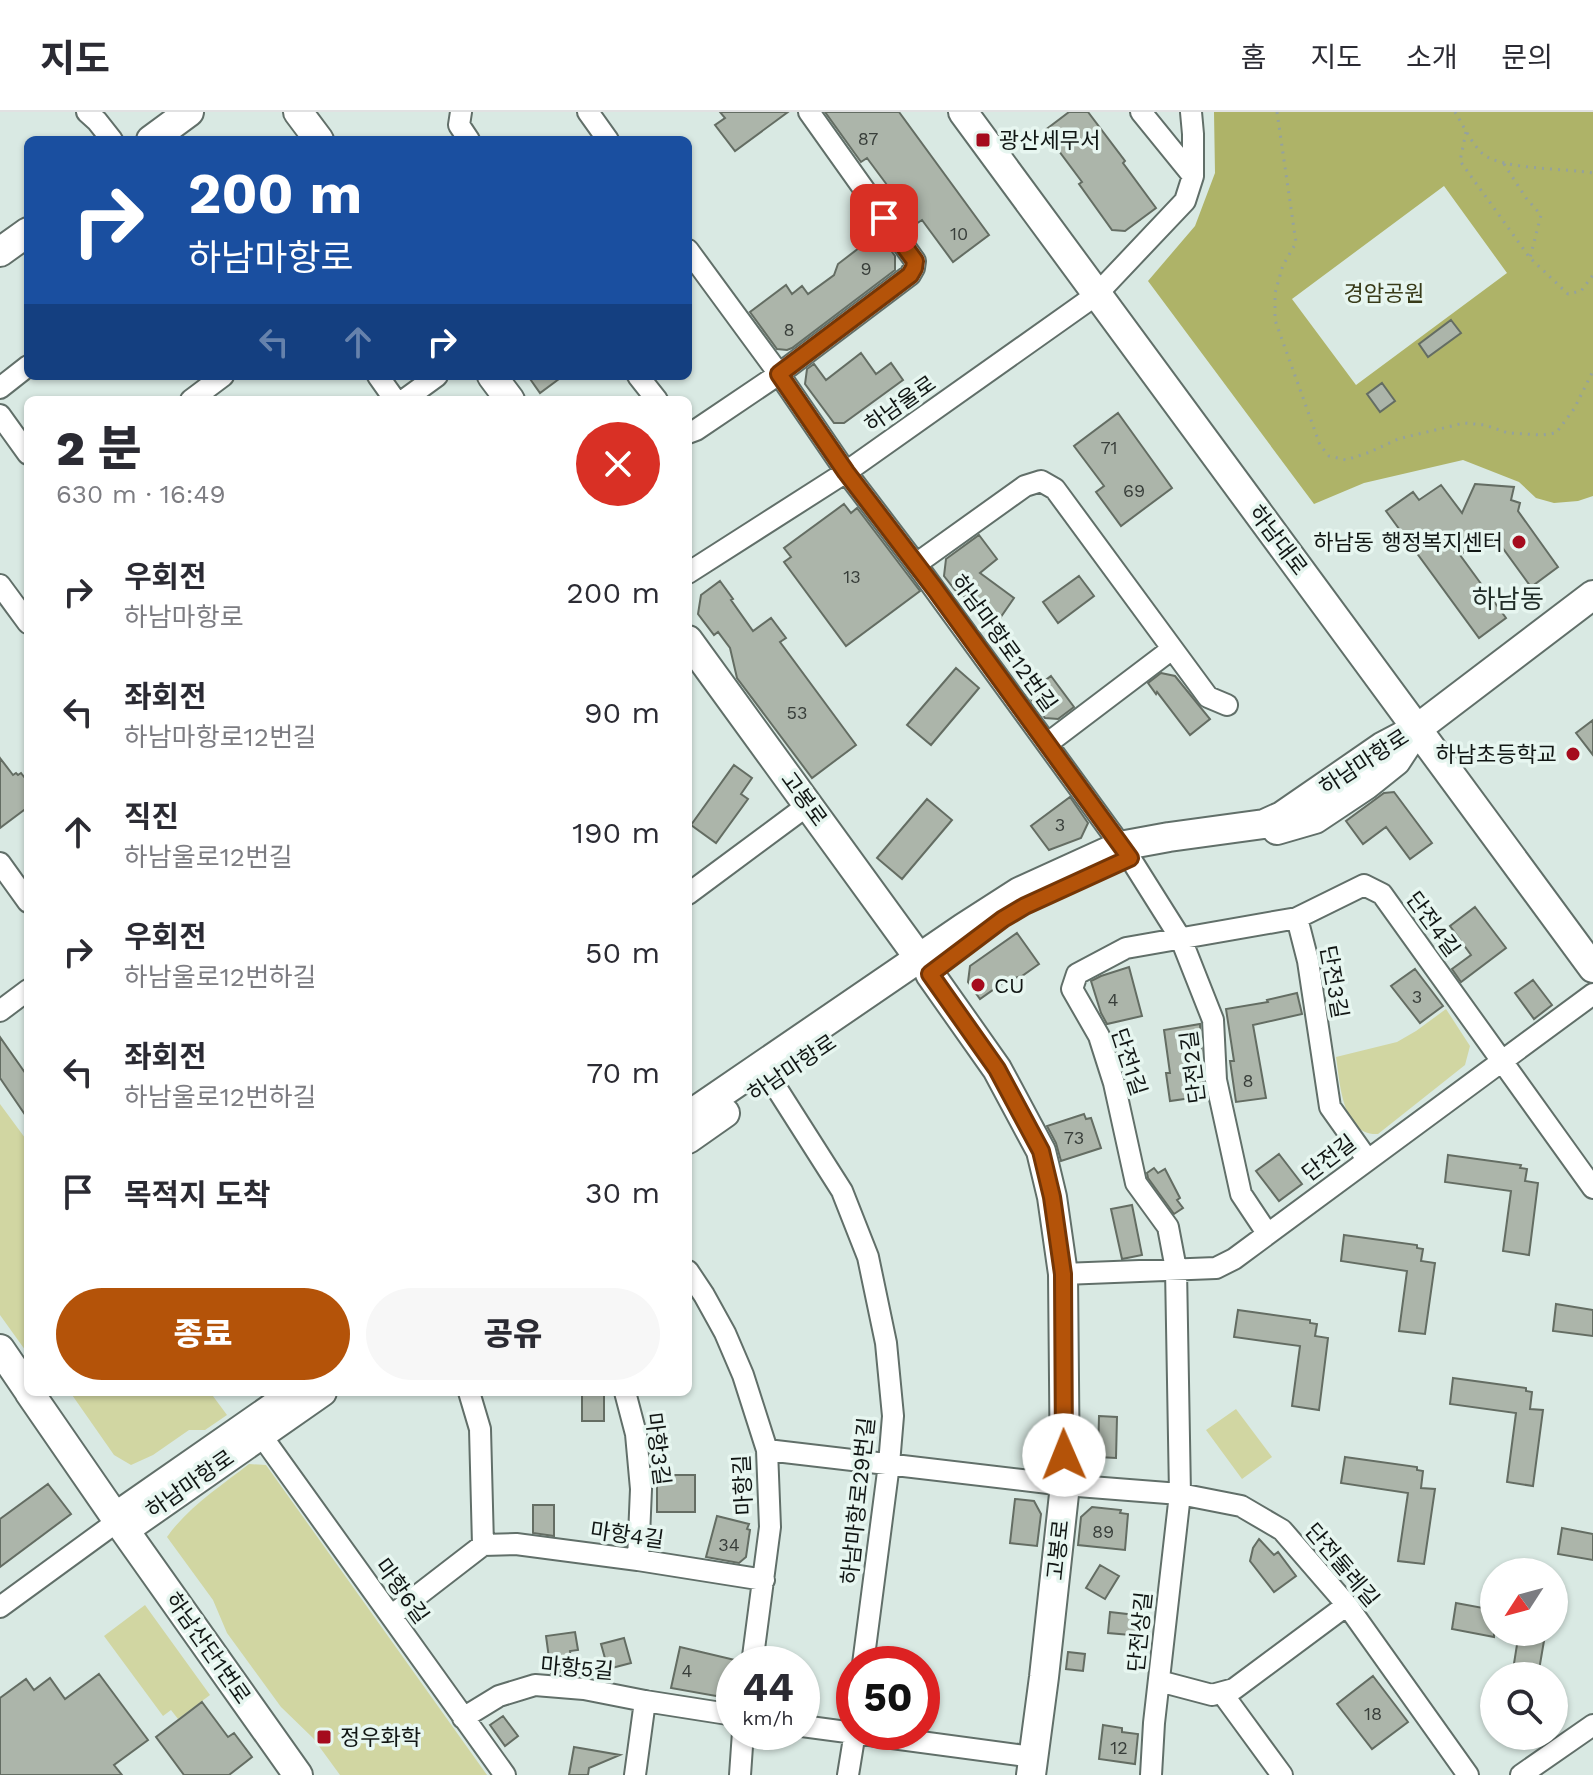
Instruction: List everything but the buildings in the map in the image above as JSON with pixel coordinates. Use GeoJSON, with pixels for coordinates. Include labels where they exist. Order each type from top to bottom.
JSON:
{"type":"FeatureCollection","features":[{"type":"Feature","properties":{"kind":"street"},"geometry":{"type":"LineString","coordinates":[[87,112],[109,136]]}},
{"type":"Feature","properties":{"kind":"street"},"geometry":{"type":"LineString","coordinates":[[156,136],[189,112]]}},
{"type":"Feature","properties":{"kind":"street"},"geometry":{"type":"LineString","coordinates":[[298,112],[316,136]]}},
{"type":"Feature","properties":{"kind":"street"},"geometry":{"type":"LineString","coordinates":[[461,112],[459,125],[466,136]]}},
{"type":"Feature","properties":{"kind":"street"},"geometry":{"type":"LineString","coordinates":[[588,112],[605,136]]}},
{"type":"Feature","properties":{"kind":"street"},"geometry":{"type":"LineString","coordinates":[[692,432],[779,374],[910,275],[914,268],[915,261],[809,112]]}},
{"type":"Feature","properties":{"kind":"street","name":"하남대로"},"geometry":{"type":"LineString","coordinates":[[963,112],[1593,968]]}},
{"type":"Feature","properties":{"kind":"street"},"geometry":{"type":"LineString","coordinates":[[1141,112],[1193,176]]}},
{"type":"Feature","properties":{"kind":"street"},"geometry":{"type":"LineString","coordinates":[[1191,112],[1193,176]]}},
{"type":"Feature","properties":{"kind":"street","name":"하남울로"},"geometry":{"type":"LineString","coordinates":[[692,570],[846,472],[1096,295],[1185,201],[1193,176]]}},
{"type":"Feature","properties":{"kind":"street"},"geometry":{"type":"LineString","coordinates":[[0,252],[24,235]]}},
{"type":"Feature","properties":{"kind":"street","name":"하남마항로12번길"},"geometry":{"type":"LineString","coordinates":[[692,255],[846,472],[1048,743],[1125,852]]}},
{"type":"Feature","properties":{"kind":"street"},"geometry":{"type":"LineString","coordinates":[[0,388],[24,369]]}},
{"type":"Feature","properties":{"kind":"street"},"geometry":{"type":"LineString","coordinates":[[196,396],[218,380]]}},
{"type":"Feature","properties":{"kind":"street"},"geometry":{"type":"LineString","coordinates":[[410,396],[432,380]]}},
{"type":"Feature","properties":{"kind":"street"},"geometry":{"type":"LineString","coordinates":[[641,380],[654,396]]}},
{"type":"Feature","properties":{"kind":"street"},"geometry":{"type":"LineString","coordinates":[[0,415],[24,448]]}},
{"type":"Feature","properties":{"kind":"street"},"geometry":{"type":"LineString","coordinates":[[916,564],[1025,486],[1041,481],[1055,489],[1208,697],[1227,705]]}},
{"type":"Feature","properties":{"kind":"street"},"geometry":{"type":"LineString","coordinates":[[0,585],[24,618]]}},
{"type":"Feature","properties":{"kind":"street","name":"하남마항로"},"geometry":{"type":"LineString","coordinates":[[692,1136],[772,1081],[925,966],[963,928],[1019,892],[1169,837],[1264,824],[1282,816],[1382,747],[1418,728],[1593,595]]}},
{"type":"Feature","properties":{"kind":"street","name":"고봉로"},"geometry":{"type":"LineString","coordinates":[[692,646],[997,1069],[1041,1151],[1052,1197],[1063,1274],[1065,1485],[1032,1766]]}},
{"type":"Feature","properties":{"kind":"street"},"geometry":{"type":"LineString","coordinates":[[1048,743],[1172,649]]}},
{"type":"Feature","properties":{"kind":"street"},"geometry":{"type":"LineString","coordinates":[[692,891],[808,805]]}},
{"type":"Feature","properties":{"kind":"street","name":"단전2길"},"geometry":{"type":"LineString","coordinates":[[1125,852],[1181,939],[1213,1020],[1216,1080],[1241,1194],[1267,1233]]}},
{"type":"Feature","properties":{"kind":"street"},"geometry":{"type":"LineString","coordinates":[[0,863],[24,896]]}},
{"type":"Feature","properties":{"kind":"street","name":"단전4길"},"geometry":{"type":"LineString","coordinates":[[1297,918],[1364,885],[1382,894],[1501,1060]]}},
{"type":"Feature","properties":{"kind":"street"},"geometry":{"type":"LineString","coordinates":[[1181,939],[1297,918]]}},
{"type":"Feature","properties":{"kind":"street","name":"단전3길"},"geometry":{"type":"LineString","coordinates":[[1297,918],[1308,961],[1330,1107],[1367,1159]]}},
{"type":"Feature","properties":{"kind":"street","name":"단전1길"},"geometry":{"type":"LineString","coordinates":[[1180,1494],[1176,1269],[1168,1227],[1136,1183],[1114,1083],[1099,1036],[1072,989],[1077,974],[1126,948],[1181,939]]}},
{"type":"Feature","properties":{"kind":"street","name":"하남마항로"},"geometry":{"type":"LineString","coordinates":[[692,1113],[925,966]]}},
{"type":"Feature","properties":{"kind":"street"},"geometry":{"type":"LineString","coordinates":[[0,1011],[24,993]]}},
{"type":"Feature","properties":{"kind":"street","name":"단전길"},"geometry":{"type":"LineString","coordinates":[[1063,1274],[1216,1268],[1234,1259],[1593,994]]}},
{"type":"Feature","properties":{"kind":"street"},"geometry":{"type":"LineString","coordinates":[[1501,1060],[1593,1188]]}},
{"type":"Feature","properties":{"kind":"street","name":"하남마항로29번길"},"geometry":{"type":"LineString","coordinates":[[772,1081],[842,1191],[868,1257],[886,1343],[893,1416],[865,1646]]}},
{"type":"Feature","properties":{"kind":"street","name":"마항길"},"geometry":{"type":"LineString","coordinates":[[692,1277],[725,1333],[743,1375],[767,1450],[770,1527],[755,1646]]}},
{"type":"Feature","properties":{"kind":"street","name":"하남산단1번로"},"geometry":{"type":"LineString","coordinates":[[0,1349],[24,1384]]}},
{"type":"Feature","properties":{"kind":"street","name":"하남산단1번로"},"geometry":{"type":"LineString","coordinates":[[32,1396],[298,1775]]}},
{"type":"Feature","properties":{"kind":"street","name":"하남마항로"},"geometry":{"type":"LineString","coordinates":[[289,1396],[124,1511],[118,1521],[133,1524],[316,1396]]}},
{"type":"Feature","properties":{"kind":"street"},"geometry":{"type":"LineString","coordinates":[[391,1616],[483,1545],[480,1429],[470,1396]]}},
{"type":"Feature","properties":{"kind":"street","name":"마항3길"},"geometry":{"type":"LineString","coordinates":[[626,1396],[636,1434],[641,1489],[638,1560]]}},
{"type":"Feature","properties":{"kind":"street","name":"마항6길"},"geometry":{"type":"LineString","coordinates":[[261,1435],[505,1775]]}},
{"type":"Feature","properties":{"kind":"street","name":"단전둘레길"},"geometry":{"type":"LineString","coordinates":[[767,1450],[1065,1485],[1180,1494],[1241,1506],[1282,1530],[1347,1605],[1468,1775]]}},
{"type":"Feature","properties":{"kind":"street","name":"단전상길"},"geometry":{"type":"LineString","coordinates":[[1151,1775],[1180,1494]]}},
{"type":"Feature","properties":{"kind":"street"},"geometry":{"type":"LineString","coordinates":[[0,1607],[118,1521]]}},
{"type":"Feature","properties":{"kind":"street","name":"마항4길"},"geometry":{"type":"LineString","coordinates":[[483,1545],[516,1544],[764,1580]]}},
{"type":"Feature","properties":{"kind":"street"},"geometry":{"type":"LineString","coordinates":[[1159,1681],[1212,1695],[1234,1689],[1347,1605]]}},
{"type":"Feature","properties":{"kind":"street","name":"마항5길"},"geometry":{"type":"LineString","coordinates":[[463,1718],[499,1696],[535,1685],[584,1689],[716,1712]]}},
{"type":"Feature","properties":{"kind":"street"},"geometry":{"type":"LineString","coordinates":[[1222,1693],[1282,1775]]}},
{"type":"Feature","properties":{"kind":"street"},"geometry":{"type":"LineString","coordinates":[[635,1775],[645,1701]]}},
{"type":"Feature","properties":{"kind":"street"},"geometry":{"type":"LineString","coordinates":[[1521,1775],[1593,1725]]}},
{"type":"Feature","properties":{"kind":"street"},"geometry":{"type":"LineString","coordinates":[[940,1749],[1032,1766]]}},
{"type":"Feature","properties":{"kind":"street"},"geometry":{"type":"LineString","coordinates":[[740,1775],[742,1750]]}},
{"type":"Feature","properties":{"kind":"street"},"geometry":{"type":"LineString","coordinates":[[848,1775],[852,1750]]}},
{"type":"Feature","properties":{"kind":"path"},"geometry":{"type":"LineString","coordinates":[[1277,112],[1296,243],[1283,265],[1275,293],[1275,320],[1320,445],[1329,456],[1346,460],[1398,439],[1464,423],[1485,425],[1508,433],[1556,433],[1574,409],[1593,371]]}},
{"type":"Feature","properties":{"kind":"path"},"geometry":{"type":"LineString","coordinates":[[1455,112],[1483,155],[1504,164],[1593,173]]}},
{"type":"Feature","properties":{"kind":"path"},"geometry":{"type":"LineString","coordinates":[[1466,132],[1460,161],[1530,258],[1568,294],[1581,291],[1593,275]]}},
{"type":"Feature","properties":{"kind":"path"},"geometry":{"type":"LineString","coordinates":[[1504,164],[1541,215],[1530,258]]}},
{"type":"Feature","properties":{"kind":"green space","name":"경암공원"},"geometry":{"type":"Polygon","coordinates":[[[1214,112],[1593,112],[1593,496],[1554,503],[1536,498],[1519,482],[1463,460],[1364,483],[1314,504],[1148,281],[1195,226],[1215,173],[1214,112]],[[1444,186],[1292,299],[1356,385],[1507,273],[1444,186]]]}},
{"type":"Feature","properties":{"kind":"green space"},"geometry":{"type":"Polygon","coordinates":[[[1446,1009],[1470,1046],[1465,1065],[1378,1134],[1366,1132],[1357,1126],[1345,1106],[1336,1057],[1397,1042],[1446,1009]]]}},
{"type":"Feature","properties":{"kind":"green space"},"geometry":{"type":"Polygon","coordinates":[[[0,1104],[24,1137],[24,1348],[0,1315],[0,1104]]]}},
{"type":"Feature","properties":{"kind":"green space"},"geometry":{"type":"Polygon","coordinates":[[[73,1396],[213,1396],[227,1415],[205,1430],[189,1430],[153,1455],[131,1465],[114,1455],[73,1396]]]}},
{"type":"Feature","properties":{"kind":"green space"},"geometry":{"type":"Polygon","coordinates":[[[1236,1409],[1272,1457],[1242,1479],[1206,1430],[1236,1409]]]}},
{"type":"Feature","properties":{"kind":"green space"},"geometry":{"type":"Polygon","coordinates":[[[249,1464],[266,1465],[487,1775],[340,1775],[313,1738],[281,1707],[227,1633],[213,1600],[167,1537],[195,1507],[249,1464]]]}},
{"type":"Feature","properties":{"kind":"green space"},"geometry":{"type":"Polygon","coordinates":[[[145,1605],[210,1695],[178,1719],[171,1710],[163,1716],[104,1636],[145,1605]]]}},
{"type":"Feature","properties":{"kind":"place","name":"광산세무서"},"geometry":{"type":"Point","coordinates":[983,140]}},
{"type":"Feature","properties":{"kind":"place","name":"하남동 행정복지센터"},"geometry":{"type":"Point","coordinates":[1519,542]}},
{"type":"Feature","properties":{"kind":"place","name":"하남초등학교"},"geometry":{"type":"Point","coordinates":[1573,754]}},
{"type":"Feature","properties":{"kind":"place","name":"CU"},"geometry":{"type":"Point","coordinates":[978,985]}},
{"type":"Feature","properties":{"kind":"place","name":"정우화학"},"geometry":{"type":"Point","coordinates":[324,1737]}},
{"type":"Feature","properties":{"kind":"district","name":"하남동"},"geometry":{"type":"Point","coordinates":[1508,599]}},
{"type":"Feature","properties":{"kind":"route"},"geometry":{"type":"LineString","coordinates":[[884,218],[915,261],[910,275],[779,374],[846,472],[1130,858],[1025,906],[930,974],[997,1069],[1041,1151],[1052,1197],[1063,1274],[1064,1455]]}}]}
